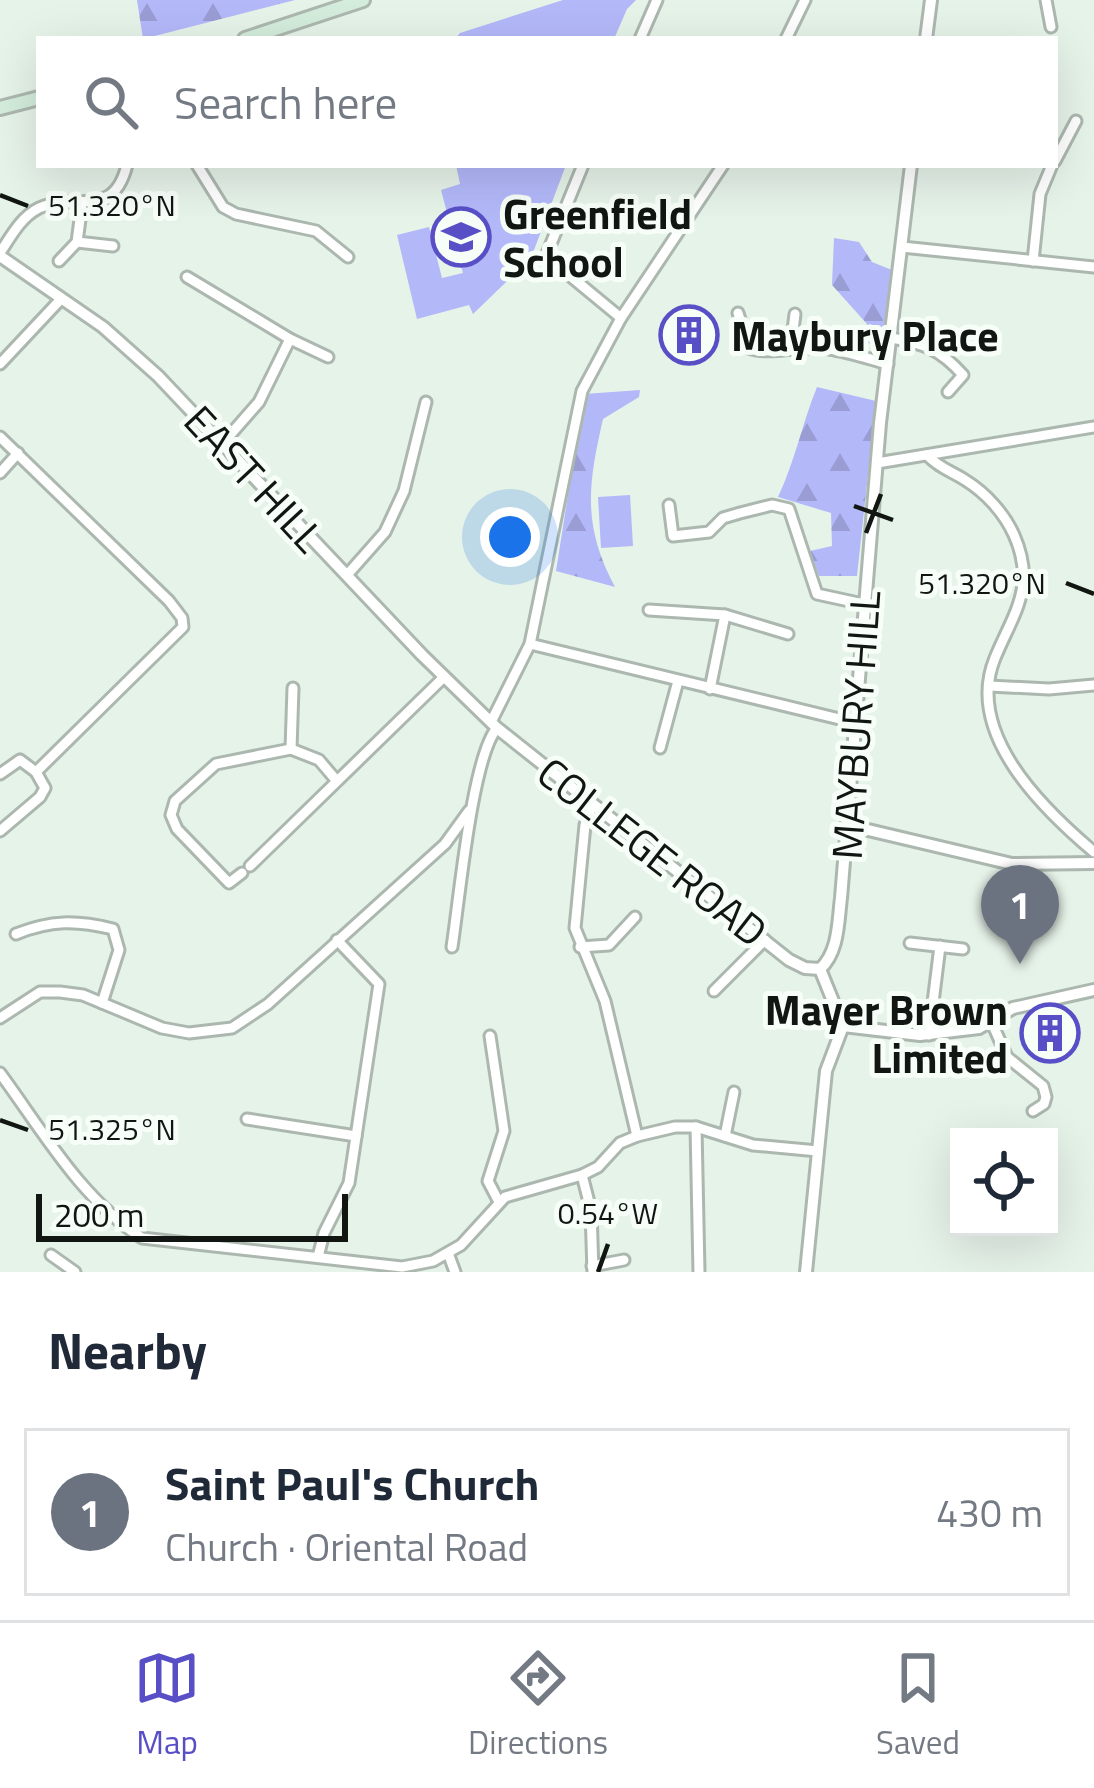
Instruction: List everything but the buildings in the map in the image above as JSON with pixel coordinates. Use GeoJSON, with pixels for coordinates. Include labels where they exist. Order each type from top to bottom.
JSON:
{"type":"FeatureCollection","features":[{"type":"Feature","properties":{"kind":"main road"},"geometry":{"type":"LineString","coordinates":[[254,36],[363,0]]}},
{"type":"Feature","properties":{"kind":"main road"},"geometry":{"type":"LineString","coordinates":[[0,108],[36,99]]}},
{"type":"Feature","properties":{"kind":"street"},"geometry":{"type":"LineString","coordinates":[[641,36],[657,0]]}},
{"type":"Feature","properties":{"kind":"street"},"geometry":{"type":"LineString","coordinates":[[787,36],[805,0]]}},
{"type":"Feature","properties":{"kind":"street"},"geometry":{"type":"LineString","coordinates":[[926,36],[932,0]]}},
{"type":"Feature","properties":{"kind":"street"},"geometry":{"type":"LineString","coordinates":[[1046,0],[1051,27]]}},
{"type":"Feature","properties":{"kind":"street"},"geometry":{"type":"LineString","coordinates":[[1058,156],[1076,122]]}},
{"type":"Feature","properties":{"kind":"street"},"geometry":{"type":"LineString","coordinates":[[0,254],[19,224],[41,207],[98,202],[113,193],[126,168]]}},
{"type":"Feature","properties":{"kind":"street"},"geometry":{"type":"LineString","coordinates":[[199,168],[223,207],[316,231],[348,257]]}},
{"type":"Feature","properties":{"kind":"street"},"geometry":{"type":"LineString","coordinates":[[583,168],[546,256],[621,318]]}},
{"type":"Feature","properties":{"kind":"street"},"geometry":{"type":"LineString","coordinates":[[452,947],[470,836],[469,811],[494,725],[530,644],[576,408],[621,318],[721,168]]}},
{"type":"Feature","properties":{"kind":"street","name":"MAYBURY HILL"},"geometry":{"type":"LineString","coordinates":[[820,968],[829,961],[834,946],[848,825],[863,604],[911,168]]}},
{"type":"Feature","properties":{"kind":"street"},"geometry":{"type":"LineString","coordinates":[[1033,261],[1040,194],[1052,168]]}},
{"type":"Feature","properties":{"kind":"street"},"geometry":{"type":"LineString","coordinates":[[59,261],[77,242],[82,203]]}},
{"type":"Feature","properties":{"kind":"street"},"geometry":{"type":"LineString","coordinates":[[77,242],[113,246]]}},
{"type":"Feature","properties":{"kind":"street"},"geometry":{"type":"LineString","coordinates":[[902,247],[1094,267]]}},
{"type":"Feature","properties":{"kind":"street","name":"EAST HILL"},"geometry":{"type":"LineString","coordinates":[[0,254],[120,340],[494,725]]}},
{"type":"Feature","properties":{"kind":"street"},"geometry":{"type":"LineString","coordinates":[[187,277],[328,357]]}},
{"type":"Feature","properties":{"kind":"street"},"geometry":{"type":"LineString","coordinates":[[0,364],[62,299]]}},
{"type":"Feature","properties":{"kind":"street"},"geometry":{"type":"LineString","coordinates":[[738,314],[748,348],[759,352],[791,346],[828,348],[888,364]]}},
{"type":"Feature","properties":{"kind":"street"},"geometry":{"type":"LineString","coordinates":[[791,346],[795,314]]}},
{"type":"Feature","properties":{"kind":"street"},"geometry":{"type":"LineString","coordinates":[[891,338],[925,343],[972,386]]}},
{"type":"Feature","properties":{"kind":"street"},"geometry":{"type":"LineString","coordinates":[[223,443],[259,402],[290,339]]}},
{"type":"Feature","properties":{"kind":"street"},"geometry":{"type":"LineString","coordinates":[[948,392],[964,375]]}},
{"type":"Feature","properties":{"kind":"street"},"geometry":{"type":"LineString","coordinates":[[346,575],[385,532],[404,491],[426,402]]}},
{"type":"Feature","properties":{"kind":"street"},"geometry":{"type":"LineString","coordinates":[[877,463],[1094,427]]}},
{"type":"Feature","properties":{"kind":"street"},"geometry":{"type":"LineString","coordinates":[[0,436],[182,617],[183,627],[36,772]]}},
{"type":"Feature","properties":{"kind":"street"},"geometry":{"type":"LineString","coordinates":[[0,473],[18,454]]}},
{"type":"Feature","properties":{"kind":"street"},"geometry":{"type":"LineString","coordinates":[[927,455],[937,467],[966,480],[999,509],[1016,539],[1022,604],[994,660],[989,711],[1012,767],[1052,816],[1094,852]]}},
{"type":"Feature","properties":{"kind":"street"},"geometry":{"type":"LineString","coordinates":[[669,505],[673,536],[709,532],[723,518],[772,505],[789,509],[818,594],[863,604]]}},
{"type":"Feature","properties":{"kind":"street"},"geometry":{"type":"LineString","coordinates":[[650,610],[725,615],[788,634]]}},
{"type":"Feature","properties":{"kind":"street"},"geometry":{"type":"LineString","coordinates":[[710,689],[725,615]]}},
{"type":"Feature","properties":{"kind":"street"},"geometry":{"type":"LineString","coordinates":[[530,644],[856,723]]}},
{"type":"Feature","properties":{"kind":"street"},"geometry":{"type":"LineString","coordinates":[[217,896],[444,677]]}},
{"type":"Feature","properties":{"kind":"street"},"geometry":{"type":"LineString","coordinates":[[660,748],[678,681]]}},
{"type":"Feature","properties":{"kind":"street"},"geometry":{"type":"LineString","coordinates":[[988,686],[1094,685]]}},
{"type":"Feature","properties":{"kind":"street"},"geometry":{"type":"LineString","coordinates":[[291,749],[292,688]]}},
{"type":"Feature","properties":{"kind":"street","name":"COLLEGE ROAD"},"geometry":{"type":"LineString","coordinates":[[494,725],[765,940],[805,968],[820,968]]}},
{"type":"Feature","properties":{"kind":"street"},"geometry":{"type":"LineString","coordinates":[[229,884],[177,829],[171,814],[175,801],[216,764],[291,749],[319,760],[336,780]]}},
{"type":"Feature","properties":{"kind":"street"},"geometry":{"type":"LineString","coordinates":[[0,774],[20,760],[36,772],[45,788],[0,831]]}},
{"type":"Feature","properties":{"kind":"street"},"geometry":{"type":"LineString","coordinates":[[593,804],[585,825],[575,928],[604,1001],[637,1136]]}},
{"type":"Feature","properties":{"kind":"street"},"geometry":{"type":"LineString","coordinates":[[0,1018],[40,992],[83,995],[162,1028],[189,1034],[232,1028],[268,1004],[445,844],[469,811]]}},
{"type":"Feature","properties":{"kind":"street"},"geometry":{"type":"LineString","coordinates":[[848,825],[1012,864],[1094,862]]}},
{"type":"Feature","properties":{"kind":"street"},"geometry":{"type":"LineString","coordinates":[[580,947],[609,945],[635,917]]}},
{"type":"Feature","properties":{"kind":"street"},"geometry":{"type":"LineString","coordinates":[[16,934],[47,921],[81,921],[113,929],[119,950],[102,1003]]}},
{"type":"Feature","properties":{"kind":"street"},"geometry":{"type":"LineString","coordinates":[[318,1257],[324,1233],[349,1183],[380,984],[337,940]]}},
{"type":"Feature","properties":{"kind":"street"},"geometry":{"type":"LineString","coordinates":[[714,991],[765,940]]}},
{"type":"Feature","properties":{"kind":"street"},"geometry":{"type":"LineString","coordinates":[[910,943],[963,950]]}},
{"type":"Feature","properties":{"kind":"street"},"geometry":{"type":"LineString","coordinates":[[929,1035],[940,946]]}},
{"type":"Feature","properties":{"kind":"street"},"geometry":{"type":"LineString","coordinates":[[806,1272],[827,1064],[843,1026],[820,968]]}},
{"type":"Feature","properties":{"kind":"street"},"geometry":{"type":"LineString","coordinates":[[843,1026],[929,1035],[992,1023],[1013,1007],[1094,990]]}},
{"type":"Feature","properties":{"kind":"street"},"geometry":{"type":"LineString","coordinates":[[992,1023],[1007,1057],[1042,1087],[1044,1104],[1033,1111]]}},
{"type":"Feature","properties":{"kind":"street"},"geometry":{"type":"LineString","coordinates":[[490,1036],[504,1131],[488,1181],[499,1202]]}},
{"type":"Feature","properties":{"kind":"street"},"geometry":{"type":"LineString","coordinates":[[0,1073],[93,1196],[121,1225],[142,1238],[402,1267],[448,1253],[475,1233],[499,1202],[516,1192],[582,1175],[598,1167],[620,1143],[637,1136],[696,1127],[763,1147],[818,1151]]}},
{"type":"Feature","properties":{"kind":"street"},"geometry":{"type":"LineString","coordinates":[[725,1136],[734,1092]]}},
{"type":"Feature","properties":{"kind":"street"},"geometry":{"type":"LineString","coordinates":[[247,1119],[356,1136]]}},
{"type":"Feature","properties":{"kind":"street"},"geometry":{"type":"LineString","coordinates":[[696,1127],[699,1272]]}},
{"type":"Feature","properties":{"kind":"street"},"geometry":{"type":"LineString","coordinates":[[582,1175],[591,1210],[592,1269],[624,1260]]}},
{"type":"Feature","properties":{"kind":"street"},"geometry":{"type":"LineString","coordinates":[[448,1253],[455,1272]]}},
{"type":"Feature","properties":{"kind":"street"},"geometry":{"type":"LineString","coordinates":[[51,1255],[75,1272]]}},
{"type":"Feature","properties":{"kind":"green space"},"geometry":{"type":"Polygon","coordinates":[[[137,0],[295,0],[155,36],[143,36],[137,0]]]}},
{"type":"Feature","properties":{"kind":"green space"},"geometry":{"type":"Polygon","coordinates":[[[563,0],[636,0],[615,36],[458,36],[563,0]]]}},
{"type":"Feature","properties":{"kind":"green space"},"geometry":{"type":"Polygon","coordinates":[[[457,168],[565,168],[531,258],[473,314],[469,305],[417,319],[397,235],[429,227],[442,278],[463,273],[441,190],[460,184],[457,168]]]}},
{"type":"Feature","properties":{"kind":"green space"},"geometry":{"type":"Polygon","coordinates":[[[834,238],[859,242],[872,262],[892,270],[882,347],[867,343],[867,324],[832,285],[834,238]]]}},
{"type":"Feature","properties":{"kind":"green space"},"geometry":{"type":"Polygon","coordinates":[[[817,387],[876,401],[857,576],[819,576],[810,551],[832,546],[831,513],[778,497],[817,387]]]}},
{"type":"Feature","properties":{"kind":"green space"},"geometry":{"type":"Polygon","coordinates":[[[640,390],[639,397],[603,419],[594,464],[593,524],[615,587],[556,571],[584,394],[640,390]]]}},
{"type":"Feature","properties":{"kind":"green space"},"geometry":{"type":"Polygon","coordinates":[[[630,495],[633,546],[601,548],[598,497],[630,495]]]}},
{"type":"Feature","properties":{"kind":"place","name":"Greenfield School"},"geometry":{"type":"Point","coordinates":[461,237]}},
{"type":"Feature","properties":{"kind":"place","name":"Maybury Place"},"geometry":{"type":"Point","coordinates":[689,335]}},
{"type":"Feature","properties":{"kind":"place","name":"Saint Paul's Church"},"geometry":{"type":"Point","coordinates":[1020,964]}},
{"type":"Feature","properties":{"kind":"place","name":"Mayer Brown Limited"},"geometry":{"type":"Point","coordinates":[1050,1033]}}]}
